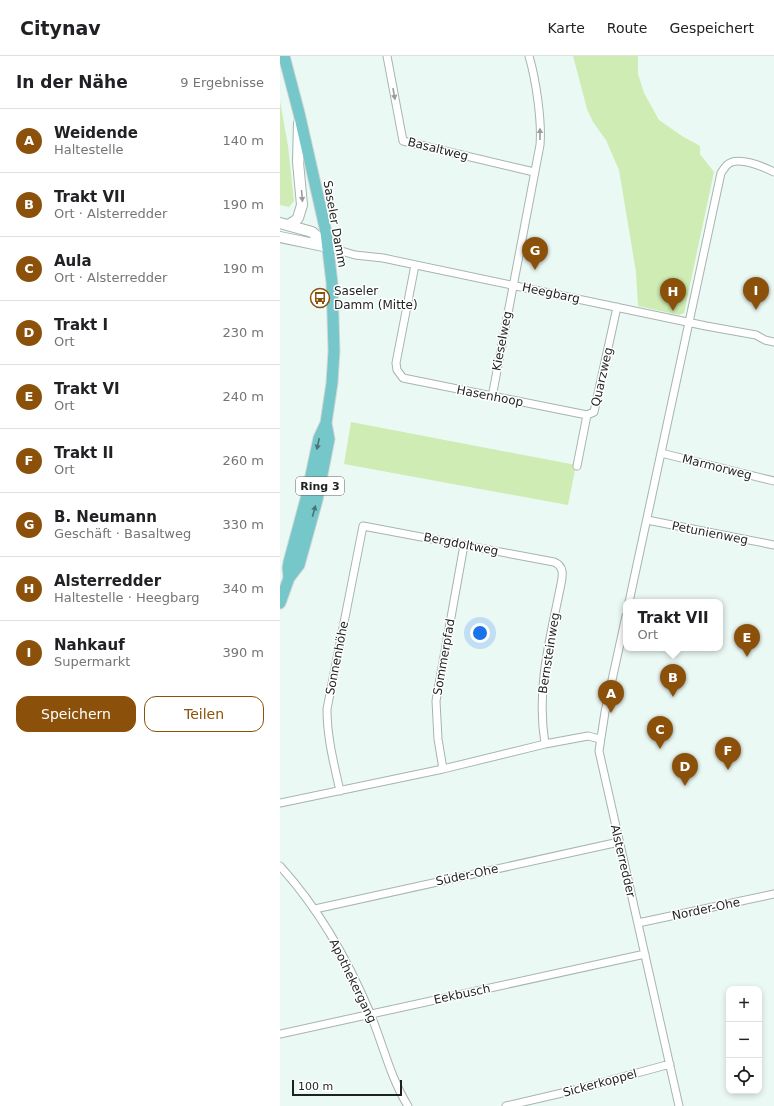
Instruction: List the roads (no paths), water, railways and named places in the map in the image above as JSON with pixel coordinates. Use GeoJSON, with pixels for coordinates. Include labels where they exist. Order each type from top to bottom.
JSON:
{"type":"FeatureCollection","features":[{"type":"Feature","properties":{"kind":"main road","name":"Saseler Damm"},"geometry":{"type":"LineString","coordinates":[[284,56],[322,212],[328,247],[332,283],[334,351],[332,383],[326,423],[329,439],[317,500],[289,562]]}},
{"type":"Feature","properties":{"kind":"main road","name":"Saseler Damm"},"geometry":{"type":"LineString","coordinates":[[280,603],[289,578],[289,562],[306,499],[318,438],[326,423]]}},
{"type":"Feature","properties":{"kind":"street","name":"Basaltweg"},"geometry":{"type":"LineString","coordinates":[[387,56],[403,142],[534,172]]}},
{"type":"Feature","properties":{"kind":"street"},"geometry":{"type":"LineString","coordinates":[[513,285],[541,134],[532,65],[529,56]]}},
{"type":"Feature","properties":{"kind":"street"},"geometry":{"type":"LineString","coordinates":[[284,224],[295,221],[298,218],[302,205],[298,162],[299,114]]}},
{"type":"Feature","properties":{"kind":"street"},"geometry":{"type":"LineString","coordinates":[[630,599],[721,173],[729,163],[737,161],[742,161],[774,172]]}},
{"type":"Feature","properties":{"kind":"street","name":"Heegbarg"},"geometry":{"type":"LineString","coordinates":[[284,224],[312,232],[328,247]]}},
{"type":"Feature","properties":{"kind":"street","name":"Heegbarg"},"geometry":{"type":"LineString","coordinates":[[280,237],[328,247],[355,255],[415,265],[689,323],[756,335],[765,340],[774,342]]}},
{"type":"Feature","properties":{"kind":"street","name":"Hasenhoop"},"geometry":{"type":"LineString","coordinates":[[415,265],[396,358],[397,370],[399,374],[406,379],[587,415]]}},
{"type":"Feature","properties":{"kind":"street","name":"Kieselweg"},"geometry":{"type":"LineString","coordinates":[[492,396],[513,285]]}},
{"type":"Feature","properties":{"kind":"street","name":"Quarzweg"},"geometry":{"type":"LineString","coordinates":[[577,466],[587,415],[594,412],[617,307]]}},
{"type":"Feature","properties":{"kind":"street","name":"Marmorweg"},"geometry":{"type":"LineString","coordinates":[[661,453],[774,481]]}},
{"type":"Feature","properties":{"kind":"street","name":"Petunienweg"},"geometry":{"type":"LineString","coordinates":[[647,520],[774,545]]}},
{"type":"Feature","properties":{"kind":"street","name":"Bergdoltweg"},"geometry":{"type":"LineString","coordinates":[[363,526],[558,563]]}},
{"type":"Feature","properties":{"kind":"street","name":"Sonnenhöhe"},"geometry":{"type":"LineString","coordinates":[[340,791],[327,728],[327,709],[363,526]]}},
{"type":"Feature","properties":{"kind":"street","name":"Sommerpfad"},"geometry":{"type":"LineString","coordinates":[[443,769],[438,739],[436,701],[464,545]]}},
{"type":"Feature","properties":{"kind":"street","name":"Bernsteinweg"},"geometry":{"type":"LineString","coordinates":[[545,744],[542,717],[542,692],[546,657],[562,577],[562,570],[558,563]]}},
{"type":"Feature","properties":{"kind":"street","name":"Alsterredder"},"geometry":{"type":"LineString","coordinates":[[623,630],[600,739],[599,751],[679,1106]]}},
{"type":"Feature","properties":{"kind":"street"},"geometry":{"type":"LineString","coordinates":[[280,803],[443,769],[545,744],[588,736],[600,739]]}},
{"type":"Feature","properties":{"kind":"street","name":"Süder-Ohe"},"geometry":{"type":"LineString","coordinates":[[315,909],[619,842]]}},
{"type":"Feature","properties":{"kind":"street","name":"Apothekergang"},"geometry":{"type":"LineString","coordinates":[[280,866],[315,909],[346,961],[370,1014],[391,1073],[408,1106]]}},
{"type":"Feature","properties":{"kind":"street","name":"Norder-Ohe"},"geometry":{"type":"LineString","coordinates":[[638,923],[774,894]]}},
{"type":"Feature","properties":{"kind":"street","name":"Eekbusch"},"geometry":{"type":"LineString","coordinates":[[280,1034],[645,954]]}},
{"type":"Feature","properties":{"kind":"street","name":"Sickerkoppel"},"geometry":{"type":"LineString","coordinates":[[506,1106],[575,1090],[670,1064]]}},
{"type":"Feature","properties":{"kind":"place","name":"B. Neumann"},"geometry":{"type":"Point","coordinates":[535,270]}},
{"type":"Feature","properties":{"kind":"place","name":"Saseler Damm (Mitte)"},"geometry":{"type":"Point","coordinates":[320,298]}},
{"type":"Feature","properties":{"kind":"place","name":"Nahkauf"},"geometry":{"type":"Point","coordinates":[756,310]}},
{"type":"Feature","properties":{"kind":"place","name":"Alsterredder"},"geometry":{"type":"Point","coordinates":[673,311]}},
{"type":"Feature","properties":{"kind":"place","name":"Trakt VI"},"geometry":{"type":"Point","coordinates":[747,657]}},
{"type":"Feature","properties":{"kind":"place","name":"Trakt VII"},"geometry":{"type":"Point","coordinates":[673,697]}},
{"type":"Feature","properties":{"kind":"place","name":"Weidende"},"geometry":{"type":"Point","coordinates":[611,713]}},
{"type":"Feature","properties":{"kind":"place","name":"Aula"},"geometry":{"type":"Point","coordinates":[660,749]}},
{"type":"Feature","properties":{"kind":"place","name":"Trakt II"},"geometry":{"type":"Point","coordinates":[728,770]}},
{"type":"Feature","properties":{"kind":"place","name":"Trakt I"},"geometry":{"type":"Point","coordinates":[685,786]}}]}
